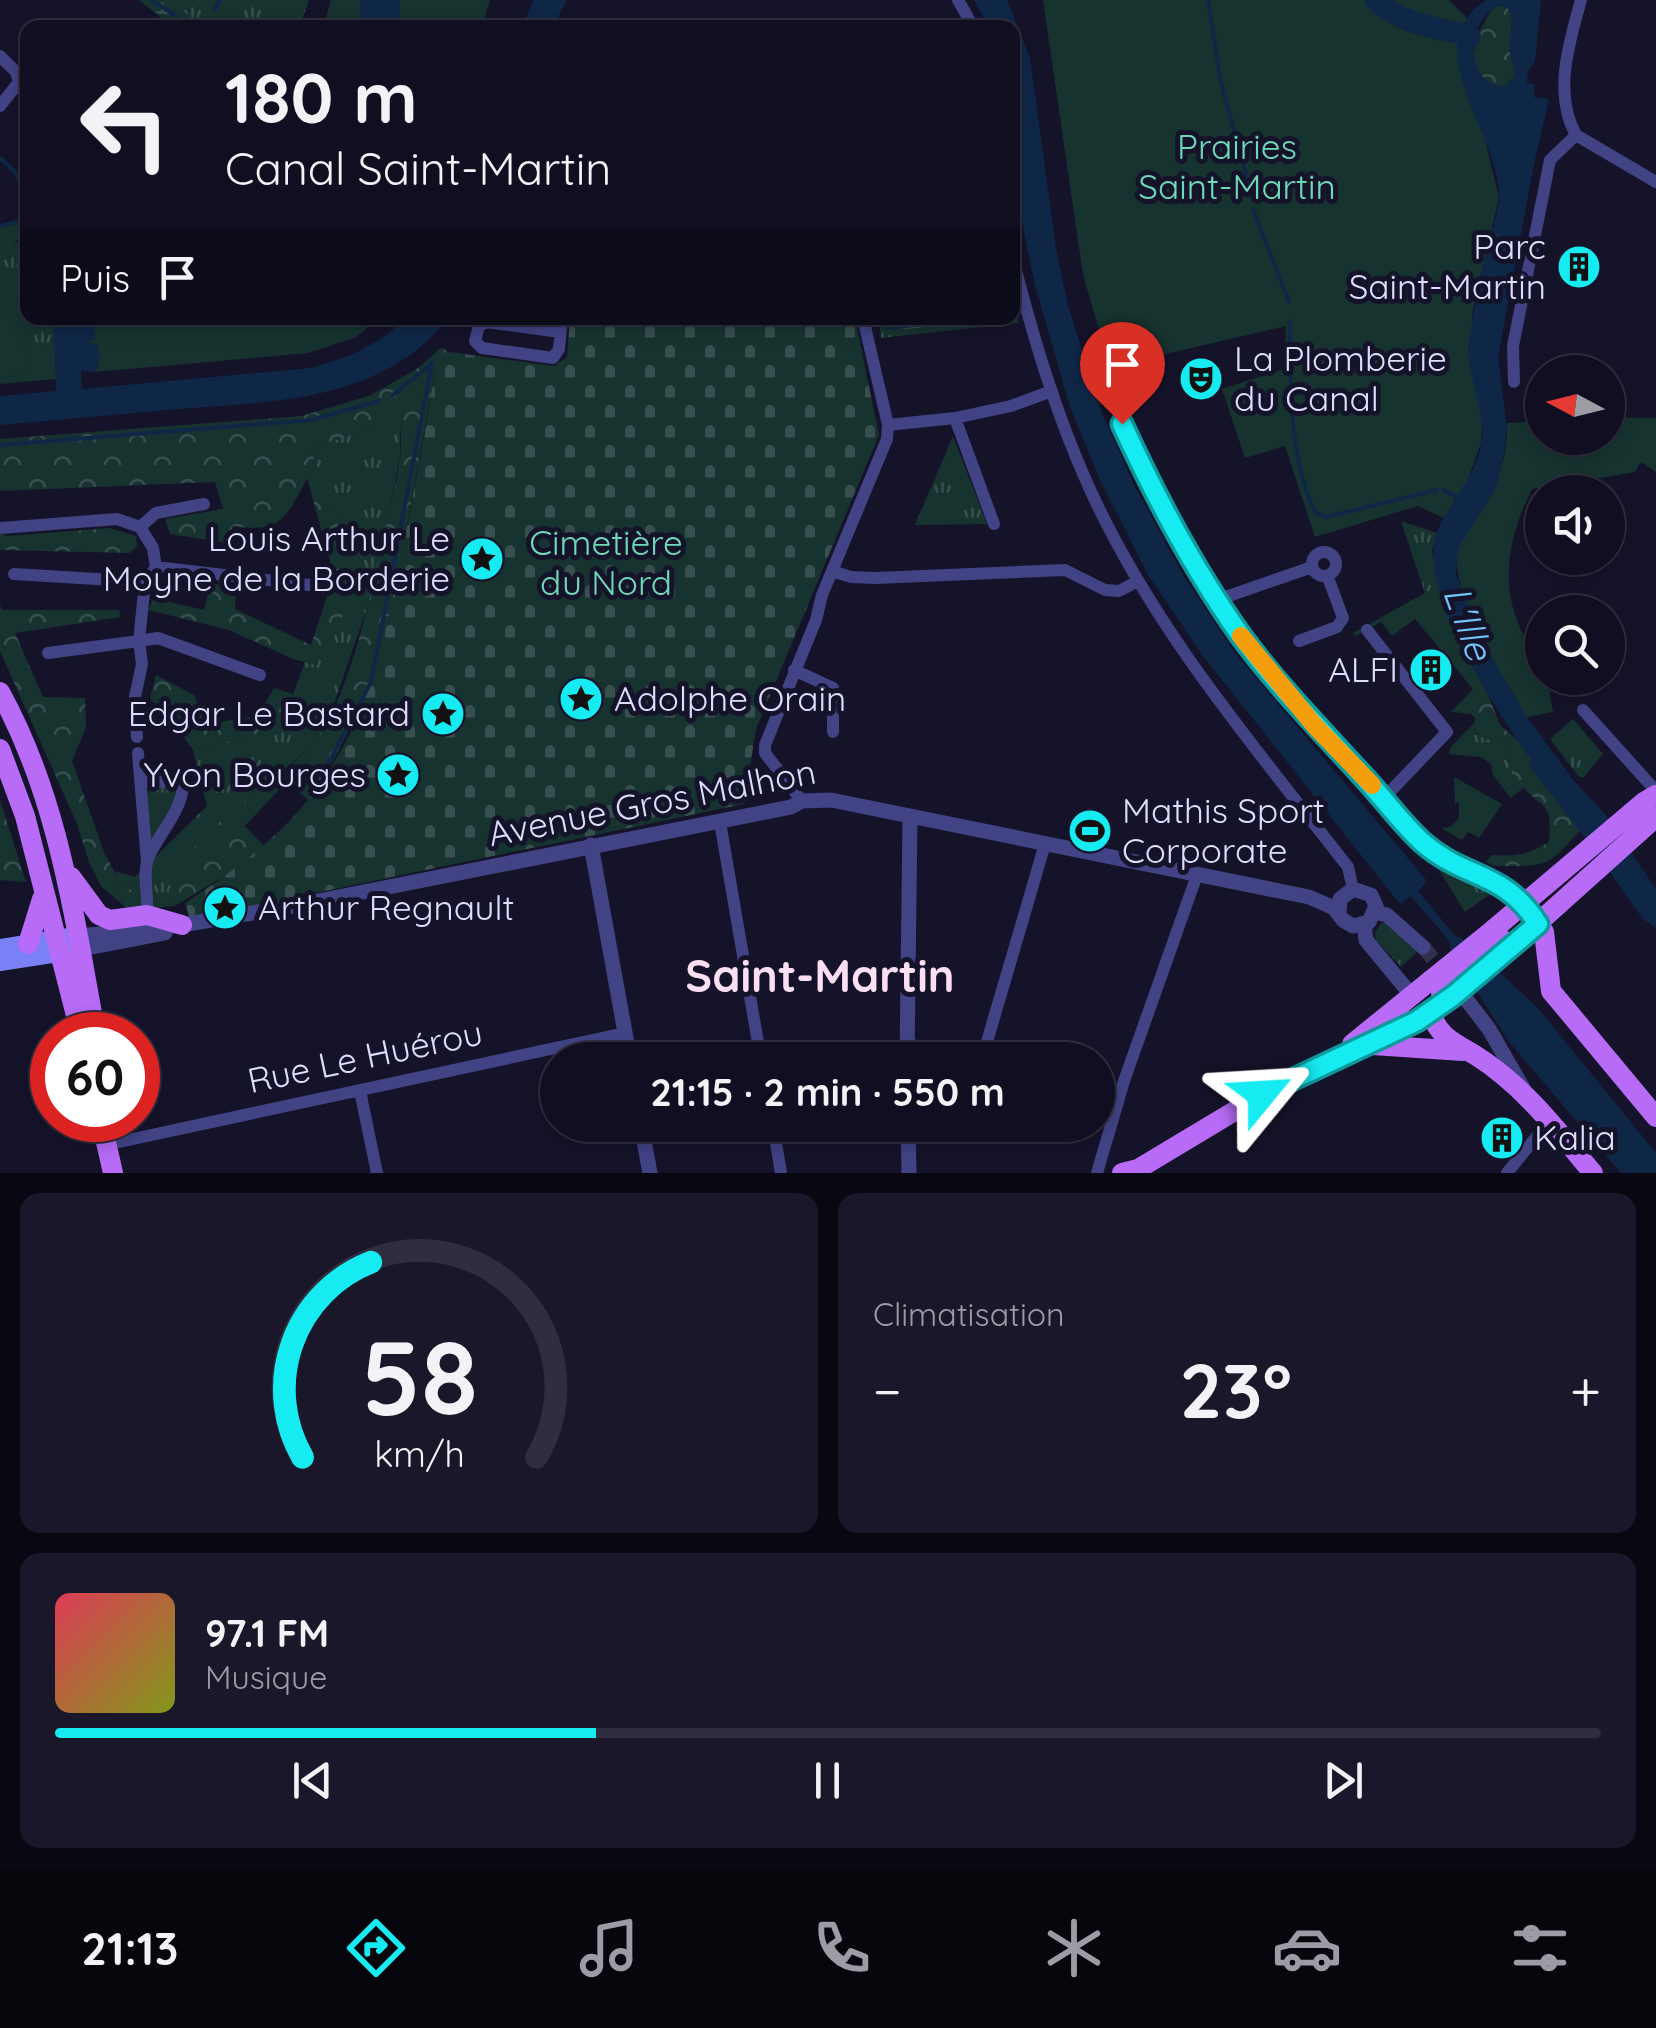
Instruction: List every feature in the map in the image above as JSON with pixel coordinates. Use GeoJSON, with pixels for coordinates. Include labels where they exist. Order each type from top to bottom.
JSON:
{"type":"FeatureCollection","features":[{"type":"Feature","properties":{"kind":"main road"},"geometry":{"type":"LineString","coordinates":[[0,692],[34,768],[66,872],[69,944],[78,1012]]}},
{"type":"Feature","properties":{"kind":"main road"},"geometry":{"type":"LineString","coordinates":[[0,746],[25,816],[44,892],[69,944]]}},
{"type":"Feature","properties":{"kind":"main road"},"geometry":{"type":"LineString","coordinates":[[0,746],[28,791],[50,859],[88,1012]]}},
{"type":"Feature","properties":{"kind":"main road"},"geometry":{"type":"LineString","coordinates":[[1122,1173],[1138,1169],[1262,1094],[1330,1060],[1371,1045],[1430,1012],[1516,925],[1630,827],[1656,794]]}},
{"type":"Feature","properties":{"kind":"main road"},"geometry":{"type":"LineString","coordinates":[[1630,827],[1656,817]]}},
{"type":"Feature","properties":{"kind":"main road"},"geometry":{"type":"LineString","coordinates":[[66,872],[104,918],[147,915],[182,925]]}},
{"type":"Feature","properties":{"kind":"main road"},"geometry":{"type":"LineString","coordinates":[[28,944],[44,892]]}},
{"type":"Feature","properties":{"kind":"main road"},"geometry":{"type":"LineString","coordinates":[[1516,925],[1544,932],[1551,991],[1656,1118]]}},
{"type":"Feature","properties":{"kind":"main road","name":"Avenue Gros Malhon"},"geometry":{"type":"LineString","coordinates":[[0,948],[69,944]]}},
{"type":"Feature","properties":{"kind":"main road","name":"Avenue Gros Malhon"},"geometry":{"type":"LineString","coordinates":[[0,962],[69,944]]}},
{"type":"Feature","properties":{"kind":"main road"},"geometry":{"type":"LineString","coordinates":[[1330,1060],[1412,996],[1448,992]]}},
{"type":"Feature","properties":{"kind":"main road"},"geometry":{"type":"LineString","coordinates":[[1430,1012],[1440,1033],[1477,1056],[1528,1097],[1593,1173]]}},
{"type":"Feature","properties":{"kind":"main road"},"geometry":{"type":"LineString","coordinates":[[1371,1045],[1460,1050],[1477,1056]]}},
{"type":"Feature","properties":{"kind":"main road"},"geometry":{"type":"LineString","coordinates":[[106,1142],[113,1173]]}},
{"type":"Feature","properties":{"kind":"main road"},"geometry":{"type":"LineString","coordinates":[[119,1142],[126,1173]]}},
{"type":"Feature","properties":{"kind":"street"},"geometry":{"type":"LineString","coordinates":[[1581,0],[1563,92],[1565,116],[1576,135],[1656,182]]}},
{"type":"Feature","properties":{"kind":"street"},"geometry":{"type":"LineString","coordinates":[[0,56],[16,72],[19,82],[0,106]]}},
{"type":"Feature","properties":{"kind":"street"},"geometry":{"type":"LineString","coordinates":[[1514,382],[1513,346],[1550,160],[1576,135]]}},
{"type":"Feature","properties":{"kind":"street"},"geometry":{"type":"LineString","coordinates":[[1020,281],[1052,391],[1088,487],[1138,580],[1186,656],[1348,867],[1348,891],[1338,912]]}},
{"type":"Feature","properties":{"kind":"street"},"geometry":{"type":"LineString","coordinates":[[481,325],[475,341],[482,348],[552,358],[559,349],[561,325]]}},
{"type":"Feature","properties":{"kind":"street"},"geometry":{"type":"LineString","coordinates":[[802,801],[765,753],[764,745],[888,439],[865,325]]}},
{"type":"Feature","properties":{"kind":"street"},"geometry":{"type":"LineString","coordinates":[[1106,381],[1145,475],[1244,639],[1304,714],[1431,848],[1457,866],[1504,885],[1516,925]]}},
{"type":"Feature","properties":{"kind":"street"},"geometry":{"type":"LineString","coordinates":[[888,425],[954,418],[1012,406],[1052,391]]}},
{"type":"Feature","properties":{"kind":"street"},"geometry":{"type":"LineString","coordinates":[[954,418],[994,524]]}},
{"type":"Feature","properties":{"kind":"street"},"geometry":{"type":"LineString","coordinates":[[140,527],[156,513],[204,504]]}},
{"type":"Feature","properties":{"kind":"street"},"geometry":{"type":"LineString","coordinates":[[1,528],[117,520],[140,527],[153,548],[156,567],[145,582],[139,641],[142,664],[135,697],[137,737]]}},
{"type":"Feature","properties":{"kind":"street"},"geometry":{"type":"LineString","coordinates":[[1312,567],[1316,554],[1330,553],[1336,564],[1327,575]]}},
{"type":"Feature","properties":{"kind":"street"},"geometry":{"type":"LineString","coordinates":[[156,567],[318,586]]}},
{"type":"Feature","properties":{"kind":"street"},"geometry":{"type":"LineString","coordinates":[[1217,600],[1312,567]]}},
{"type":"Feature","properties":{"kind":"street"},"geometry":{"type":"LineString","coordinates":[[1312,567],[1318,574],[1327,575]]}},
{"type":"Feature","properties":{"kind":"street"},"geometry":{"type":"LineString","coordinates":[[832,571],[876,578],[1065,570],[1104,590],[1119,591],[1138,580]]}},
{"type":"Feature","properties":{"kind":"street"},"geometry":{"type":"LineString","coordinates":[[14,574],[145,582]]}},
{"type":"Feature","properties":{"kind":"street"},"geometry":{"type":"LineString","coordinates":[[1299,641],[1337,627],[1344,618],[1327,575]]}},
{"type":"Feature","properties":{"kind":"street"},"geometry":{"type":"LineString","coordinates":[[1366,630],[1447,732],[1384,798]]}},
{"type":"Feature","properties":{"kind":"street"},"geometry":{"type":"LineString","coordinates":[[48,654],[158,638],[260,675]]}},
{"type":"Feature","properties":{"kind":"street"},"geometry":{"type":"LineString","coordinates":[[794,670],[834,688],[833,732]]}},
{"type":"Feature","properties":{"kind":"street"},"geometry":{"type":"LineString","coordinates":[[1583,710],[1656,794]]}},
{"type":"Feature","properties":{"kind":"street"},"geometry":{"type":"LineString","coordinates":[[138,753],[147,915]]}},
{"type":"Feature","properties":{"kind":"street"},"geometry":{"type":"LineString","coordinates":[[141,782],[178,781],[183,786],[166,829],[146,862]]}},
{"type":"Feature","properties":{"kind":"street","name":"Avenue Gros Malhon"},"geometry":{"type":"LineString","coordinates":[[69,944],[294,906],[720,822],[791,807],[802,801],[842,801],[1309,897],[1338,912],[1347,924],[1370,918]]}},
{"type":"Feature","properties":{"kind":"street"},"geometry":{"type":"LineString","coordinates":[[908,1042],[910,817]]}},
{"type":"Feature","properties":{"kind":"street"},"geometry":{"type":"LineString","coordinates":[[720,822],[759,1042]]}},
{"type":"Feature","properties":{"kind":"street"},"geometry":{"type":"LineString","coordinates":[[987,1042],[1046,844]]}},
{"type":"Feature","properties":{"kind":"street"},"geometry":{"type":"LineString","coordinates":[[591,845],[626,1042]]}},
{"type":"Feature","properties":{"kind":"street"},"geometry":{"type":"LineString","coordinates":[[1097,1173],[1124,1081],[1197,875]]}},
{"type":"Feature","properties":{"kind":"street"},"geometry":{"type":"LineString","coordinates":[[1348,891],[1371,894],[1366,940],[1412,996]]}},
{"type":"Feature","properties":{"kind":"street","name":"Avenue Gros Malhon"},"geometry":{"type":"LineString","coordinates":[[1309,897],[1348,891]]}},
{"type":"Feature","properties":{"kind":"street"},"geometry":{"type":"LineString","coordinates":[[1370,918],[1386,914],[1424,946]]}},
{"type":"Feature","properties":{"kind":"street"},"geometry":{"type":"LineString","coordinates":[[1448,992],[1496,1040],[1528,1097]]}},
{"type":"Feature","properties":{"kind":"street","name":"Rue Le Huérou"},"geometry":{"type":"LineString","coordinates":[[160,1133],[624,1032]]}},
{"type":"Feature","properties":{"kind":"street"},"geometry":{"type":"LineString","coordinates":[[360,1090],[377,1173]]}},
{"type":"Feature","properties":{"kind":"street"},"geometry":{"type":"LineString","coordinates":[[1507,1173],[1549,1120]]}},
{"type":"Feature","properties":{"kind":"street"},"geometry":{"type":"LineString","coordinates":[[644,1142],[650,1173]]}},
{"type":"Feature","properties":{"kind":"street"},"geometry":{"type":"LineString","coordinates":[[776,1142],[781,1173]]}},
{"type":"Feature","properties":{"kind":"street"},"geometry":{"type":"LineString","coordinates":[[908,1142],[909,1173]]}},
{"type":"Feature","properties":{"kind":"green space"},"geometry":{"type":"Polygon","coordinates":[[[139,0],[309,0],[302,20],[164,20],[139,0]]]}},
{"type":"Feature","properties":{"kind":"green space"},"geometry":{"type":"Polygon","coordinates":[[[142,0],[173,4],[191,20],[165,20],[142,0]]]}},
{"type":"Feature","properties":{"kind":"green space"},"geometry":{"type":"Polygon","coordinates":[[[331,0],[490,0],[484,20],[325,20],[331,0]]]}},
{"type":"Feature","properties":{"kind":"green space","name":"Prairies Saint-Martin"},"geometry":{"type":"Polygon","coordinates":[[[1043,0],[1449,0],[1468,19],[1459,33],[1499,197],[1472,315],[1481,443],[1466,485],[1444,518],[1418,506],[1315,537],[1285,446],[1245,458],[1222,389],[1284,369],[1286,326],[1110,367],[1083,275],[1043,0]]]}},
{"type":"Feature","properties":{"kind":"green space"},"geometry":{"type":"Polygon","coordinates":[[[1508,7],[1512,16],[1510,51],[1515,76],[1505,87],[1480,77],[1474,56],[1486,19],[1493,8],[1508,7]]]}},
{"type":"Feature","properties":{"kind":"green space"},"geometry":{"type":"Polygon","coordinates":[[[20,219],[20,240],[15,240],[20,244],[20,325],[54,325],[56,379],[0,384],[0,225],[20,219]]]}},
{"type":"Feature","properties":{"kind":"green space"},"geometry":{"type":"Polygon","coordinates":[[[20,301],[20,325],[28,325],[29,333],[21,337],[20,344],[28,349],[30,373],[0,378],[0,309],[20,301]]]}},
{"type":"Feature","properties":{"kind":"green space"},"geometry":{"type":"Polygon","coordinates":[[[94,325],[371,325],[356,337],[308,353],[95,372],[100,358],[85,342],[95,339],[94,325]]]}},
{"type":"Feature","properties":{"kind":"green space","name":"Cimetière du Nord"},"geometry":{"type":"Polygon","coordinates":[[[569,325],[856,325],[879,435],[756,729],[744,804],[190,919],[185,903],[265,844],[307,801],[358,716],[386,627],[436,366],[449,352],[554,366],[567,357],[569,325]]]}},
{"type":"Feature","properties":{"kind":"green space"},"geometry":{"type":"Polygon","coordinates":[[[879,325],[1001,325],[881,338],[879,325]]]}},
{"type":"Feature","properties":{"kind":"green space"},"geometry":{"type":"Polygon","coordinates":[[[883,325],[942,325],[884,332],[883,325]]]}},
{"type":"Feature","properties":{"kind":"green space"},"geometry":{"type":"Polygon","coordinates":[[[441,348],[449,352],[436,366],[389,624],[373,683],[308,800],[287,781],[245,826],[264,846],[242,865],[175,906],[168,896],[188,854],[309,748],[337,702],[376,572],[399,464],[400,418],[310,449],[342,535],[349,579],[340,624],[316,665],[293,659],[229,630],[148,610],[153,598],[204,610],[211,584],[236,585],[235,609],[311,645],[334,576],[307,478],[281,519],[262,527],[233,526],[228,543],[170,534],[165,519],[223,509],[215,482],[0,491],[0,439],[302,416],[371,395],[418,368],[441,348]]]}},
{"type":"Feature","properties":{"kind":"green space"},"geometry":{"type":"Polygon","coordinates":[[[400,417],[400,456],[374,588],[327,724],[310,748],[192,852],[168,896],[175,906],[129,910],[136,894],[118,879],[115,871],[135,877],[207,806],[193,750],[265,732],[284,718],[305,662],[317,665],[344,536],[310,449],[400,417]]]}},
{"type":"Feature","properties":{"kind":"green space"},"geometry":{"type":"Polygon","coordinates":[[[1625,417],[1656,418],[1656,472],[1641,462],[1635,472],[1617,475],[1525,475],[1525,506],[1510,557],[1510,592],[1525,636],[1525,695],[1550,695],[1553,712],[1527,717],[1470,611],[1457,567],[1463,537],[1495,485],[1507,423],[1525,422],[1525,455],[1625,455],[1625,417]]]}},
{"type":"Feature","properties":{"kind":"green space"},"geometry":{"type":"Polygon","coordinates":[[[953,436],[987,524],[915,525],[953,436]]]}},
{"type":"Feature","properties":{"kind":"green space"},"geometry":{"type":"Polygon","coordinates":[[[1401,521],[1437,533],[1432,551],[1439,585],[1425,593],[1401,521]]]}},
{"type":"Feature","properties":{"kind":"green space"},"geometry":{"type":"Polygon","coordinates":[[[110,528],[136,536],[137,546],[130,553],[0,550],[0,533],[7,536],[110,528]]]}},
{"type":"Feature","properties":{"kind":"green space"},"geometry":{"type":"Polygon","coordinates":[[[1439,585],[1450,620],[1489,697],[1471,714],[1451,712],[1473,689],[1415,619],[1392,636],[1381,622],[1356,636],[1353,633],[1439,585]]]}},
{"type":"Feature","properties":{"kind":"green space"},"geometry":{"type":"Polygon","coordinates":[[[0,605],[2,610],[119,610],[121,617],[15,633],[43,697],[85,698],[86,727],[72,761],[104,852],[118,879],[139,901],[129,910],[101,886],[89,862],[77,824],[0,651],[0,605]]]}},
{"type":"Feature","properties":{"kind":"green space"},"geometry":{"type":"Polygon","coordinates":[[[156,675],[194,695],[206,724],[258,716],[274,688],[293,694],[284,718],[265,732],[193,750],[183,736],[184,728],[150,699],[156,675]]]}},
{"type":"Feature","properties":{"kind":"green space"},"geometry":{"type":"Polygon","coordinates":[[[1489,697],[1500,725],[1530,751],[1581,830],[1544,863],[1500,866],[1486,862],[1492,855],[1522,854],[1542,846],[1549,842],[1550,830],[1546,809],[1523,788],[1511,798],[1506,792],[1513,782],[1507,743],[1482,737],[1472,725],[1476,719],[1471,714],[1489,697]]]}},
{"type":"Feature","properties":{"kind":"green space"},"geometry":{"type":"Polygon","coordinates":[[[1573,719],[1603,754],[1584,777],[1579,777],[1550,739],[1573,719]]]}},
{"type":"Feature","properties":{"kind":"green space"},"geometry":{"type":"Polygon","coordinates":[[[1472,725],[1476,734],[1507,743],[1513,782],[1506,792],[1493,775],[1491,764],[1481,757],[1449,754],[1472,725]]]}},
{"type":"Feature","properties":{"kind":"green space"},"geometry":{"type":"Polygon","coordinates":[[[1454,777],[1502,804],[1479,838],[1468,832],[1462,840],[1441,828],[1450,827],[1459,818],[1454,777]]]}},
{"type":"Feature","properties":{"kind":"green space"},"geometry":{"type":"Polygon","coordinates":[[[151,785],[177,787],[178,796],[151,844],[147,794],[151,785]]]}},
{"type":"Feature","properties":{"kind":"green space"},"geometry":{"type":"Polygon","coordinates":[[[0,800],[26,882],[0,880],[0,800]]]}},
{"type":"Feature","properties":{"kind":"green space"},"geometry":{"type":"Polygon","coordinates":[[[1439,870],[1493,892],[1465,912],[1439,870]]]}},
{"type":"Feature","properties":{"kind":"green space"},"geometry":{"type":"Polygon","coordinates":[[[1382,923],[1388,923],[1418,951],[1401,967],[1376,940],[1375,932],[1382,923]]]}},
{"type":"Feature","properties":{"kind":"water"},"geometry":{"type":"Polygon","coordinates":[[[361,0],[399,0],[401,20],[359,20],[361,0]]]}},
{"type":"Feature","properties":{"kind":"water"},"geometry":{"type":"Polygon","coordinates":[[[534,0],[567,0],[557,20],[525,20],[534,0]]]}},
{"type":"Feature","properties":{"kind":"water"},"geometry":{"type":"Polygon","coordinates":[[[974,0],[1007,0],[1015,20],[985,20],[974,0]]]}},
{"type":"Feature","properties":{"kind":"water","name":"L'Ille"},"geometry":{"type":"Polygon","coordinates":[[[1486,0],[1541,0],[1535,61],[1528,71],[1527,83],[1534,84],[1534,97],[1549,99],[1498,357],[1507,429],[1504,453],[1497,485],[1458,549],[1456,574],[1487,649],[1527,717],[1574,781],[1605,814],[1656,889],[1656,928],[1643,919],[1528,765],[1531,760],[1464,650],[1438,585],[1433,557],[1437,532],[1474,468],[1481,444],[1481,419],[1468,346],[1499,200],[1495,169],[1459,66],[1458,42],[1466,19],[1486,0]],[[1507,7],[1489,12],[1481,22],[1474,49],[1481,74],[1491,83],[1505,87],[1515,76],[1510,51],[1512,16],[1507,7]]]}},
{"type":"Feature","properties":{"kind":"water"},"geometry":{"type":"Polygon","coordinates":[[[1020,33],[1030,58],[1056,249],[1068,306],[1103,416],[1134,485],[1184,577],[1235,653],[1427,881],[1418,891],[1456,937],[1537,1007],[1656,1153],[1656,1173],[1621,1173],[1509,1042],[1450,942],[1411,896],[1400,904],[1203,656],[1148,575],[1101,482],[1070,407],[1020,205],[1020,33]]]}},
{"type":"Feature","properties":{"kind":"water"},"geometry":{"type":"Polygon","coordinates":[[[54,325],[94,325],[95,339],[85,343],[97,344],[100,358],[95,372],[81,371],[82,389],[311,368],[352,355],[399,325],[441,325],[421,346],[390,368],[320,393],[243,404],[0,425],[0,396],[56,391],[54,325]]]}},
{"type":"Feature","properties":{"kind":"waterway"},"geometry":{"type":"LineString","coordinates":[[215,9],[220,0]]}},
{"type":"Feature","properties":{"kind":"waterway"},"geometry":{"type":"LineString","coordinates":[[1208,0],[1221,83],[1249,196]]}},
{"type":"Feature","properties":{"kind":"waterway"},"geometry":{"type":"LineString","coordinates":[[1376,0],[1409,21],[1470,36]]}},
{"type":"Feature","properties":{"kind":"waterway"},"geometry":{"type":"LineString","coordinates":[[153,1],[178,20]]}},
{"type":"Feature","properties":{"kind":"waterway"},"geometry":{"type":"LineString","coordinates":[[0,158],[20,182]]}},
{"type":"Feature","properties":{"kind":"waterway"},"geometry":{"type":"LineString","coordinates":[[1253,209],[1289,302]]}},
{"type":"Feature","properties":{"kind":"waterway"},"geometry":{"type":"LineString","coordinates":[[0,226],[20,221]]}},
{"type":"Feature","properties":{"kind":"waterway"},"geometry":{"type":"LineString","coordinates":[[1290,321],[1295,443],[1315,512],[1326,517],[1437,490]]}},
{"type":"Feature","properties":{"kind":"waterway"},"geometry":{"type":"LineString","coordinates":[[888,328],[914,325]]}},
{"type":"Feature","properties":{"kind":"waterway"},"geometry":{"type":"LineString","coordinates":[[393,395],[432,363]]}},
{"type":"Feature","properties":{"kind":"waterway"},"geometry":{"type":"LineString","coordinates":[[312,785],[329,762],[371,682],[432,363]]}},
{"type":"Feature","properties":{"kind":"waterway"},"geometry":{"type":"LineString","coordinates":[[0,445],[311,420],[379,401]]}},
{"type":"Feature","properties":{"kind":"waterway"},"geometry":{"type":"LineString","coordinates":[[1443,490],[1461,499]]}},
{"type":"Feature","properties":{"kind":"tunnel"},"geometry":{"type":"LineString","coordinates":[[1423,947],[1450,978]]}},
{"type":"Feature","properties":{"kind":"slow traffic"},"geometry":{"type":"LineString","coordinates":[[1241,636],[1315,726],[1372,785]]}},
{"type":"Feature","properties":{"kind":"place","name":"Parc Saint-Martin"},"geometry":{"type":"Point","coordinates":[1579,267]}},
{"type":"Feature","properties":{"kind":"place","name":"La Plomberie du Canal"},"geometry":{"type":"Point","coordinates":[1201,379]}},
{"type":"Feature","properties":{"kind":"place","name":"Louis Arthur Le Moyne de la Borderie"},"geometry":{"type":"Point","coordinates":[482,559]}},
{"type":"Feature","properties":{"kind":"place","name":"ALFI"},"geometry":{"type":"Point","coordinates":[1431,670]}},
{"type":"Feature","properties":{"kind":"place","name":"Adolphe Orain"},"geometry":{"type":"Point","coordinates":[581,699]}},
{"type":"Feature","properties":{"kind":"place","name":"Edgar Le Bastard"},"geometry":{"type":"Point","coordinates":[443,714]}},
{"type":"Feature","properties":{"kind":"place","name":"Yvon Bourges"},"geometry":{"type":"Point","coordinates":[398,775]}},
{"type":"Feature","properties":{"kind":"place","name":"Mathis Sport Corporate"},"geometry":{"type":"Point","coordinates":[1090,831]}},
{"type":"Feature","properties":{"kind":"place","name":"Arthur Regnault"},"geometry":{"type":"Point","coordinates":[225,908]}},
{"type":"Feature","properties":{"kind":"place","name":"Kalia"},"geometry":{"type":"Point","coordinates":[1502,1138]}},
{"type":"Feature","properties":{"kind":"district","name":"Saint-Martin"},"geometry":{"type":"Point","coordinates":[820,976]}},
{"type":"Feature","properties":{"kind":"route"},"geometry":{"type":"LineString","coordinates":[[1122,424],[1158,500],[1206,584],[1244,639],[1315,726],[1422,841],[1457,866],[1509,888],[1538,924],[1453,996],[1417,1021],[1262,1094]]}}]}
